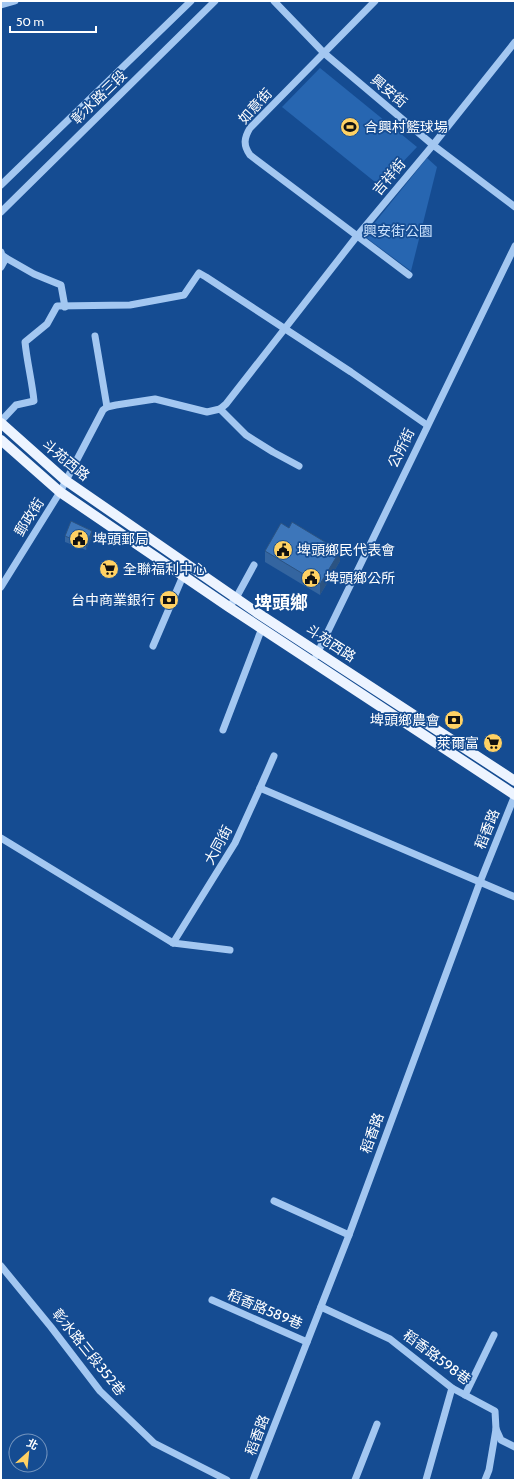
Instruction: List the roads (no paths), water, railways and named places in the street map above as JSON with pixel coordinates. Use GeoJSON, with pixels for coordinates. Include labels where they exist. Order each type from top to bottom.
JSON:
{"type":"FeatureCollection","features":[{"type":"Feature","properties":{"kind":"main road","name":"斗苑西路"},"geometry":{"type":"LineString","coordinates":[[1,422],[65,480],[236,598],[515,781]]}},
{"type":"Feature","properties":{"kind":"main road","name":"斗苑西路"},"geometry":{"type":"LineString","coordinates":[[1,440],[60,492],[182,576],[515,795]]}},
{"type":"Feature","properties":{"kind":"street"},"geometry":{"type":"LineString","coordinates":[[1,5],[15,1]]}},
{"type":"Feature","properties":{"kind":"street","name":"彰水路三段"},"geometry":{"type":"LineString","coordinates":[[1,185],[191,1]]}},
{"type":"Feature","properties":{"kind":"street","name":"彰水路三段"},"geometry":{"type":"LineString","coordinates":[[1,212],[215,1]]}},
{"type":"Feature","properties":{"kind":"street","name":"興安街"},"geometry":{"type":"LineString","coordinates":[[274,1],[324,53],[433,145],[515,207]]}},
{"type":"Feature","properties":{"kind":"street","name":"如意街"},"geometry":{"type":"LineString","coordinates":[[375,1],[250,128],[244,142],[246,150],[250,156],[409,275]]}},
{"type":"Feature","properties":{"kind":"street","name":"吉祥街"},"geometry":{"type":"LineString","coordinates":[[220,409],[226,404],[357,236],[433,145],[515,42]]}},
{"type":"Feature","properties":{"kind":"street","name":"公所街"},"geometry":{"type":"LineString","coordinates":[[312,662],[515,246]]}},
{"type":"Feature","properties":{"kind":"street"},"geometry":{"type":"LineString","coordinates":[[1,252],[6,258],[34,274],[61,285],[65,307]]}},
{"type":"Feature","properties":{"kind":"street"},"geometry":{"type":"LineString","coordinates":[[1,267],[6,258]]}},
{"type":"Feature","properties":{"kind":"street"},"geometry":{"type":"LineString","coordinates":[[1,422],[16,405],[34,402],[25,342],[47,324],[57,306],[130,305],[184,295],[199,274],[206,277],[351,372],[427,426]]}},
{"type":"Feature","properties":{"kind":"street"},"geometry":{"type":"LineString","coordinates":[[95,336],[107,407],[154,399],[207,412],[220,409],[246,435],[299,466]]}},
{"type":"Feature","properties":{"kind":"street","name":"郵政街"},"geometry":{"type":"LineString","coordinates":[[1,587],[60,492],[103,410],[107,407]]}},
{"type":"Feature","properties":{"kind":"street"},"geometry":{"type":"LineString","coordinates":[[229,607],[236,598],[254,565]]}},
{"type":"Feature","properties":{"kind":"street"},"geometry":{"type":"LineString","coordinates":[[153,646],[182,576]]}},
{"type":"Feature","properties":{"kind":"street"},"geometry":{"type":"LineString","coordinates":[[223,730],[262,628]]}},
{"type":"Feature","properties":{"kind":"street","name":"大同街"},"geometry":{"type":"LineString","coordinates":[[173,943],[235,843],[274,756]]}},
{"type":"Feature","properties":{"kind":"street"},"geometry":{"type":"LineString","coordinates":[[260,788],[515,897]]}},
{"type":"Feature","properties":{"kind":"street","name":"稻香路"},"geometry":{"type":"LineString","coordinates":[[253,1480],[349,1234],[480,882],[515,795]]}},
{"type":"Feature","properties":{"kind":"street"},"geometry":{"type":"LineString","coordinates":[[1,838],[173,943],[230,950]]}},
{"type":"Feature","properties":{"kind":"street"},"geometry":{"type":"LineString","coordinates":[[274,1201],[349,1234]]}},
{"type":"Feature","properties":{"kind":"street","name":"彰水路三段352巷"},"geometry":{"type":"LineString","coordinates":[[1,1266],[51,1327],[100,1391],[154,1443],[227,1480]]}},
{"type":"Feature","properties":{"kind":"street","name":"稻香路589巷"},"geometry":{"type":"LineString","coordinates":[[212,1300],[307,1342]]}},
{"type":"Feature","properties":{"kind":"street","name":"稻香路598巷"},"geometry":{"type":"LineString","coordinates":[[321,1307],[390,1338],[452,1388],[495,1411],[496,1429]]}},
{"type":"Feature","properties":{"kind":"street"},"geometry":{"type":"LineString","coordinates":[[466,1395],[494,1335]]}},
{"type":"Feature","properties":{"kind":"street"},"geometry":{"type":"LineString","coordinates":[[426,1480],[452,1388]]}},
{"type":"Feature","properties":{"kind":"street"},"geometry":{"type":"LineString","coordinates":[[355,1480],[377,1424]]}},
{"type":"Feature","properties":{"kind":"street"},"geometry":{"type":"LineString","coordinates":[[496,1429],[501,1440],[515,1447]]}},
{"type":"Feature","properties":{"kind":"street"},"geometry":{"type":"LineString","coordinates":[[485,1480],[490,1466],[496,1429]]}},
{"type":"Feature","properties":{"kind":"place","name":"合興村籃球場"},"geometry":{"type":"Point","coordinates":[350,127]}},
{"type":"Feature","properties":{"kind":"place","name":"埤頭郵局"},"geometry":{"type":"Point","coordinates":[79,539]}},
{"type":"Feature","properties":{"kind":"place","name":"埤頭鄉民代表會"},"geometry":{"type":"Point","coordinates":[283,550]}},
{"type":"Feature","properties":{"kind":"place","name":"全聯福利中心"},"geometry":{"type":"Point","coordinates":[109,569]}},
{"type":"Feature","properties":{"kind":"place","name":"埤頭鄉公所"},"geometry":{"type":"Point","coordinates":[311,578]}},
{"type":"Feature","properties":{"kind":"place","name":"台中商業銀行"},"geometry":{"type":"Point","coordinates":[169,600]}},
{"type":"Feature","properties":{"kind":"place","name":"埤頭鄉農會"},"geometry":{"type":"Point","coordinates":[454,720]}},
{"type":"Feature","properties":{"kind":"place","name":"萊爾富"},"geometry":{"type":"Point","coordinates":[493,743]}},
{"type":"Feature","properties":{"kind":"district","name":"埤頭鄉"},"geometry":{"type":"Point","coordinates":[281,603]}},
{"type":"Feature","properties":{"kind":"park label","name":"興安街公園"},"geometry":{"type":"Point","coordinates":[398,231]}}]}
